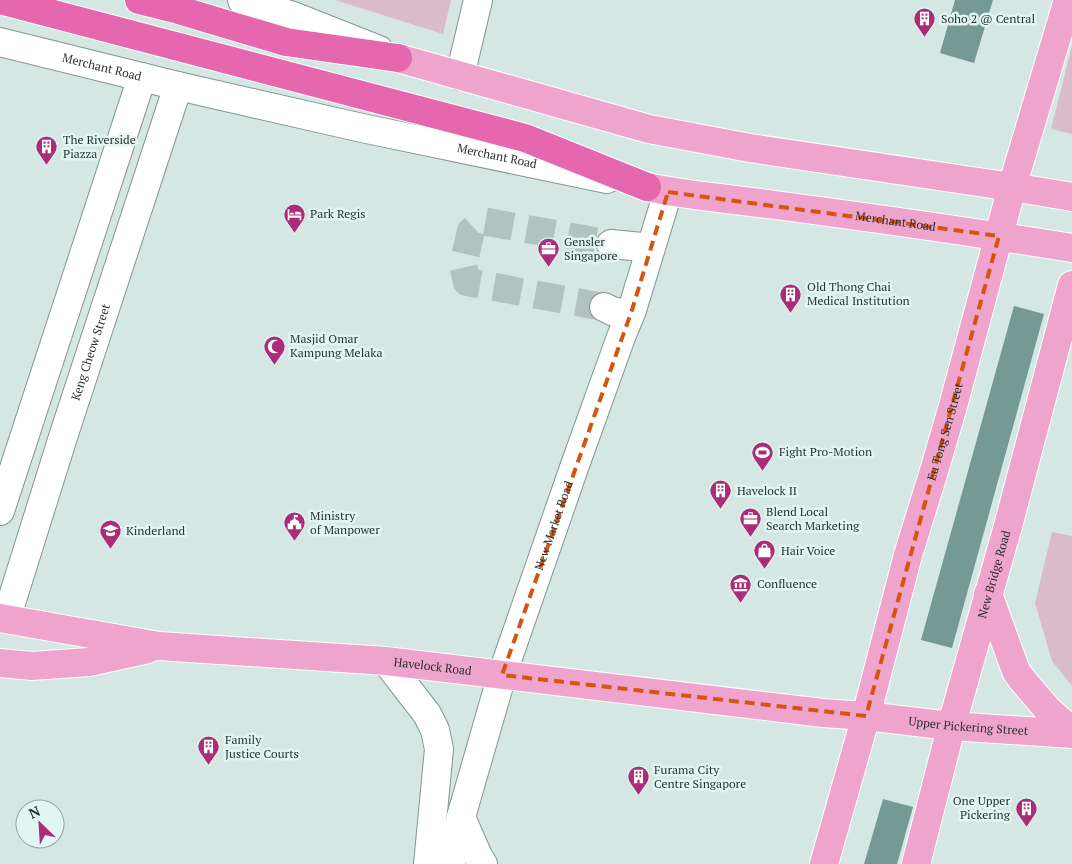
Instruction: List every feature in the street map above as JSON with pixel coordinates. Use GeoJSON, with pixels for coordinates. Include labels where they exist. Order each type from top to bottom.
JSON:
{"type":"FeatureCollection","features":[{"type":"Feature","properties":{"kind":"highway"},"geometry":{"type":"LineString","coordinates":[[0,0],[525,138],[658,190]]}},
{"type":"Feature","properties":{"kind":"highway"},"geometry":{"type":"LineString","coordinates":[[139,0],[286,42],[398,58]]}},
{"type":"Feature","properties":{"kind":"main road","name":"Eu Tong Sen Street"},"geometry":{"type":"LineString","coordinates":[[824,864],[866,716],[908,555],[953,406],[1012,187],[1068,0]]}},
{"type":"Feature","properties":{"kind":"main road"},"geometry":{"type":"LineString","coordinates":[[398,58],[649,129],[750,148],[1072,197]]}},
{"type":"Feature","properties":{"kind":"main road","name":"Merchant Road"},"geometry":{"type":"LineString","coordinates":[[658,190],[999,236],[1072,248]]}},
{"type":"Feature","properties":{"kind":"main road","name":"New Bridge Road"},"geometry":{"type":"LineString","coordinates":[[916,864],[951,726],[1006,532],[1072,285]]}},
{"type":"Feature","properties":{"kind":"main road"},"geometry":{"type":"LineString","coordinates":[[988,594],[1016,671],[1048,710],[1072,732]]}},
{"type":"Feature","properties":{"kind":"main road","name":"Havelock Road"},"geometry":{"type":"LineString","coordinates":[[3,618],[159,646],[386,661],[824,713],[866,716]]}},
{"type":"Feature","properties":{"kind":"main road"},"geometry":{"type":"LineString","coordinates":[[0,663],[32,666],[89,662],[159,646]]}},
{"type":"Feature","properties":{"kind":"main road","name":"Upper Pickering Street"},"geometry":{"type":"LineString","coordinates":[[866,716],[951,726],[1072,732]]}},
{"type":"Feature","properties":{"kind":"street"},"geometry":{"type":"LineString","coordinates":[[242,0],[295,8],[398,58]]}},
{"type":"Feature","properties":{"kind":"street"},"geometry":{"type":"LineString","coordinates":[[460,76],[478,0]]}},
{"type":"Feature","properties":{"kind":"street","name":"Merchant Road"},"geometry":{"type":"LineString","coordinates":[[0,42],[178,86],[362,128],[658,190]]}},
{"type":"Feature","properties":{"kind":"street"},"geometry":{"type":"LineString","coordinates":[[42,504],[3,503],[142,77]]}},
{"type":"Feature","properties":{"kind":"street","name":"Keng Cheow Street"},"geometry":{"type":"LineString","coordinates":[[3,618],[178,86]]}},
{"type":"Feature","properties":{"kind":"street"},"geometry":{"type":"LineString","coordinates":[[112,171],[147,180]]}},
{"type":"Feature","properties":{"kind":"street","name":"New Market Road"},"geometry":{"type":"LineString","coordinates":[[451,864],[461,817],[502,675],[620,337],[630,314],[650,248],[658,190]]}},
{"type":"Feature","properties":{"kind":"street"},"geometry":{"type":"LineString","coordinates":[[611,244],[650,248]]}},
{"type":"Feature","properties":{"kind":"street"},"geometry":{"type":"LineString","coordinates":[[604,307],[612,312],[630,314]]}},
{"type":"Feature","properties":{"kind":"street"},"geometry":{"type":"LineString","coordinates":[[58,336],[93,345]]}},
{"type":"Feature","properties":{"kind":"street"},"geometry":{"type":"LineString","coordinates":[[28,427],[63,437]]}},
{"type":"Feature","properties":{"kind":"street"},"geometry":{"type":"LineString","coordinates":[[386,661],[427,714],[435,730],[439,749],[428,864]]}},
{"type":"Feature","properties":{"kind":"street"},"geometry":{"type":"LineString","coordinates":[[461,817],[483,864]]}},
{"type":"Feature","properties":{"kind":"highlighted area"},"geometry":{"type":"Polygon","coordinates":[[[668,192],[999,236],[866,716],[502,675],[632,310],[668,192]]]}},
{"type":"Feature","properties":{"kind":"shaded area"},"geometry":{"type":"Polygon","coordinates":[[[335,0],[451,0],[443,34],[335,0]]]}},
{"type":"Feature","properties":{"kind":"shaded area"},"geometry":{"type":"Polygon","coordinates":[[[955,0],[993,0],[974,63],[940,53],[955,0]]]}},
{"type":"Feature","properties":{"kind":"shaded area"},"geometry":{"type":"Polygon","coordinates":[[[1072,46],[1072,134],[1051,129],[1072,46]]]}},
{"type":"Feature","properties":{"kind":"shaded area"},"geometry":{"type":"Polygon","coordinates":[[[1014,306],[1044,314],[952,648],[921,640],[1014,306]]]}},
{"type":"Feature","properties":{"kind":"shaded area"},"geometry":{"type":"Polygon","coordinates":[[[1052,532],[1072,536],[1072,686],[1052,661],[1035,603],[1052,532]]]}},
{"type":"Feature","properties":{"kind":"shaded area"},"geometry":{"type":"Polygon","coordinates":[[[883,799],[913,807],[897,864],[864,864],[883,799]]]}},
{"type":"Feature","properties":{"kind":"tunnel"},"geometry":{"type":"LineString","coordinates":[[604,307],[467,282],[463,265],[471,231],[482,221],[611,244]]}},
{"type":"Feature","properties":{"kind":"place","name":"Soho 2 @ Central"},"geometry":{"type":"Point","coordinates":[925,38]}},
{"type":"Feature","properties":{"kind":"place","name":"The Riverside Piazza"},"geometry":{"type":"Point","coordinates":[47,166]}},
{"type":"Feature","properties":{"kind":"place","name":"Park Regis"},"geometry":{"type":"Point","coordinates":[294,233]}},
{"type":"Feature","properties":{"kind":"place","name":"Gensler Singapore"},"geometry":{"type":"Point","coordinates":[548,268]}},
{"type":"Feature","properties":{"kind":"place","name":"Old Thong Chai Medical Institution"},"geometry":{"type":"Point","coordinates":[791,313]}},
{"type":"Feature","properties":{"kind":"place","name":"Masjid Omar Kampung Melaka"},"geometry":{"type":"Point","coordinates":[274,365]}},
{"type":"Feature","properties":{"kind":"place","name":"Fight Pro-Motion"},"geometry":{"type":"Point","coordinates":[763,471]}},
{"type":"Feature","properties":{"kind":"place","name":"Havelock II"},"geometry":{"type":"Point","coordinates":[721,510]}},
{"type":"Feature","properties":{"kind":"place","name":"Blend Local Search Marketing"},"geometry":{"type":"Point","coordinates":[750,538]}},
{"type":"Feature","properties":{"kind":"place","name":"Ministry of Manpower"},"geometry":{"type":"Point","coordinates":[294,542]}},
{"type":"Feature","properties":{"kind":"place","name":"Kinderland"},"geometry":{"type":"Point","coordinates":[110,550]}},
{"type":"Feature","properties":{"kind":"place","name":"Hair Voice"},"geometry":{"type":"Point","coordinates":[765,570]}},
{"type":"Feature","properties":{"kind":"place","name":"Confluence"},"geometry":{"type":"Point","coordinates":[741,603]}},
{"type":"Feature","properties":{"kind":"place","name":"Family Justice Courts"},"geometry":{"type":"Point","coordinates":[209,766]}},
{"type":"Feature","properties":{"kind":"place","name":"Furama City Centre Singapore"},"geometry":{"type":"Point","coordinates":[638,796]}},
{"type":"Feature","properties":{"kind":"place","name":"One Upper Pickering"},"geometry":{"type":"Point","coordinates":[1026,827]}}]}
